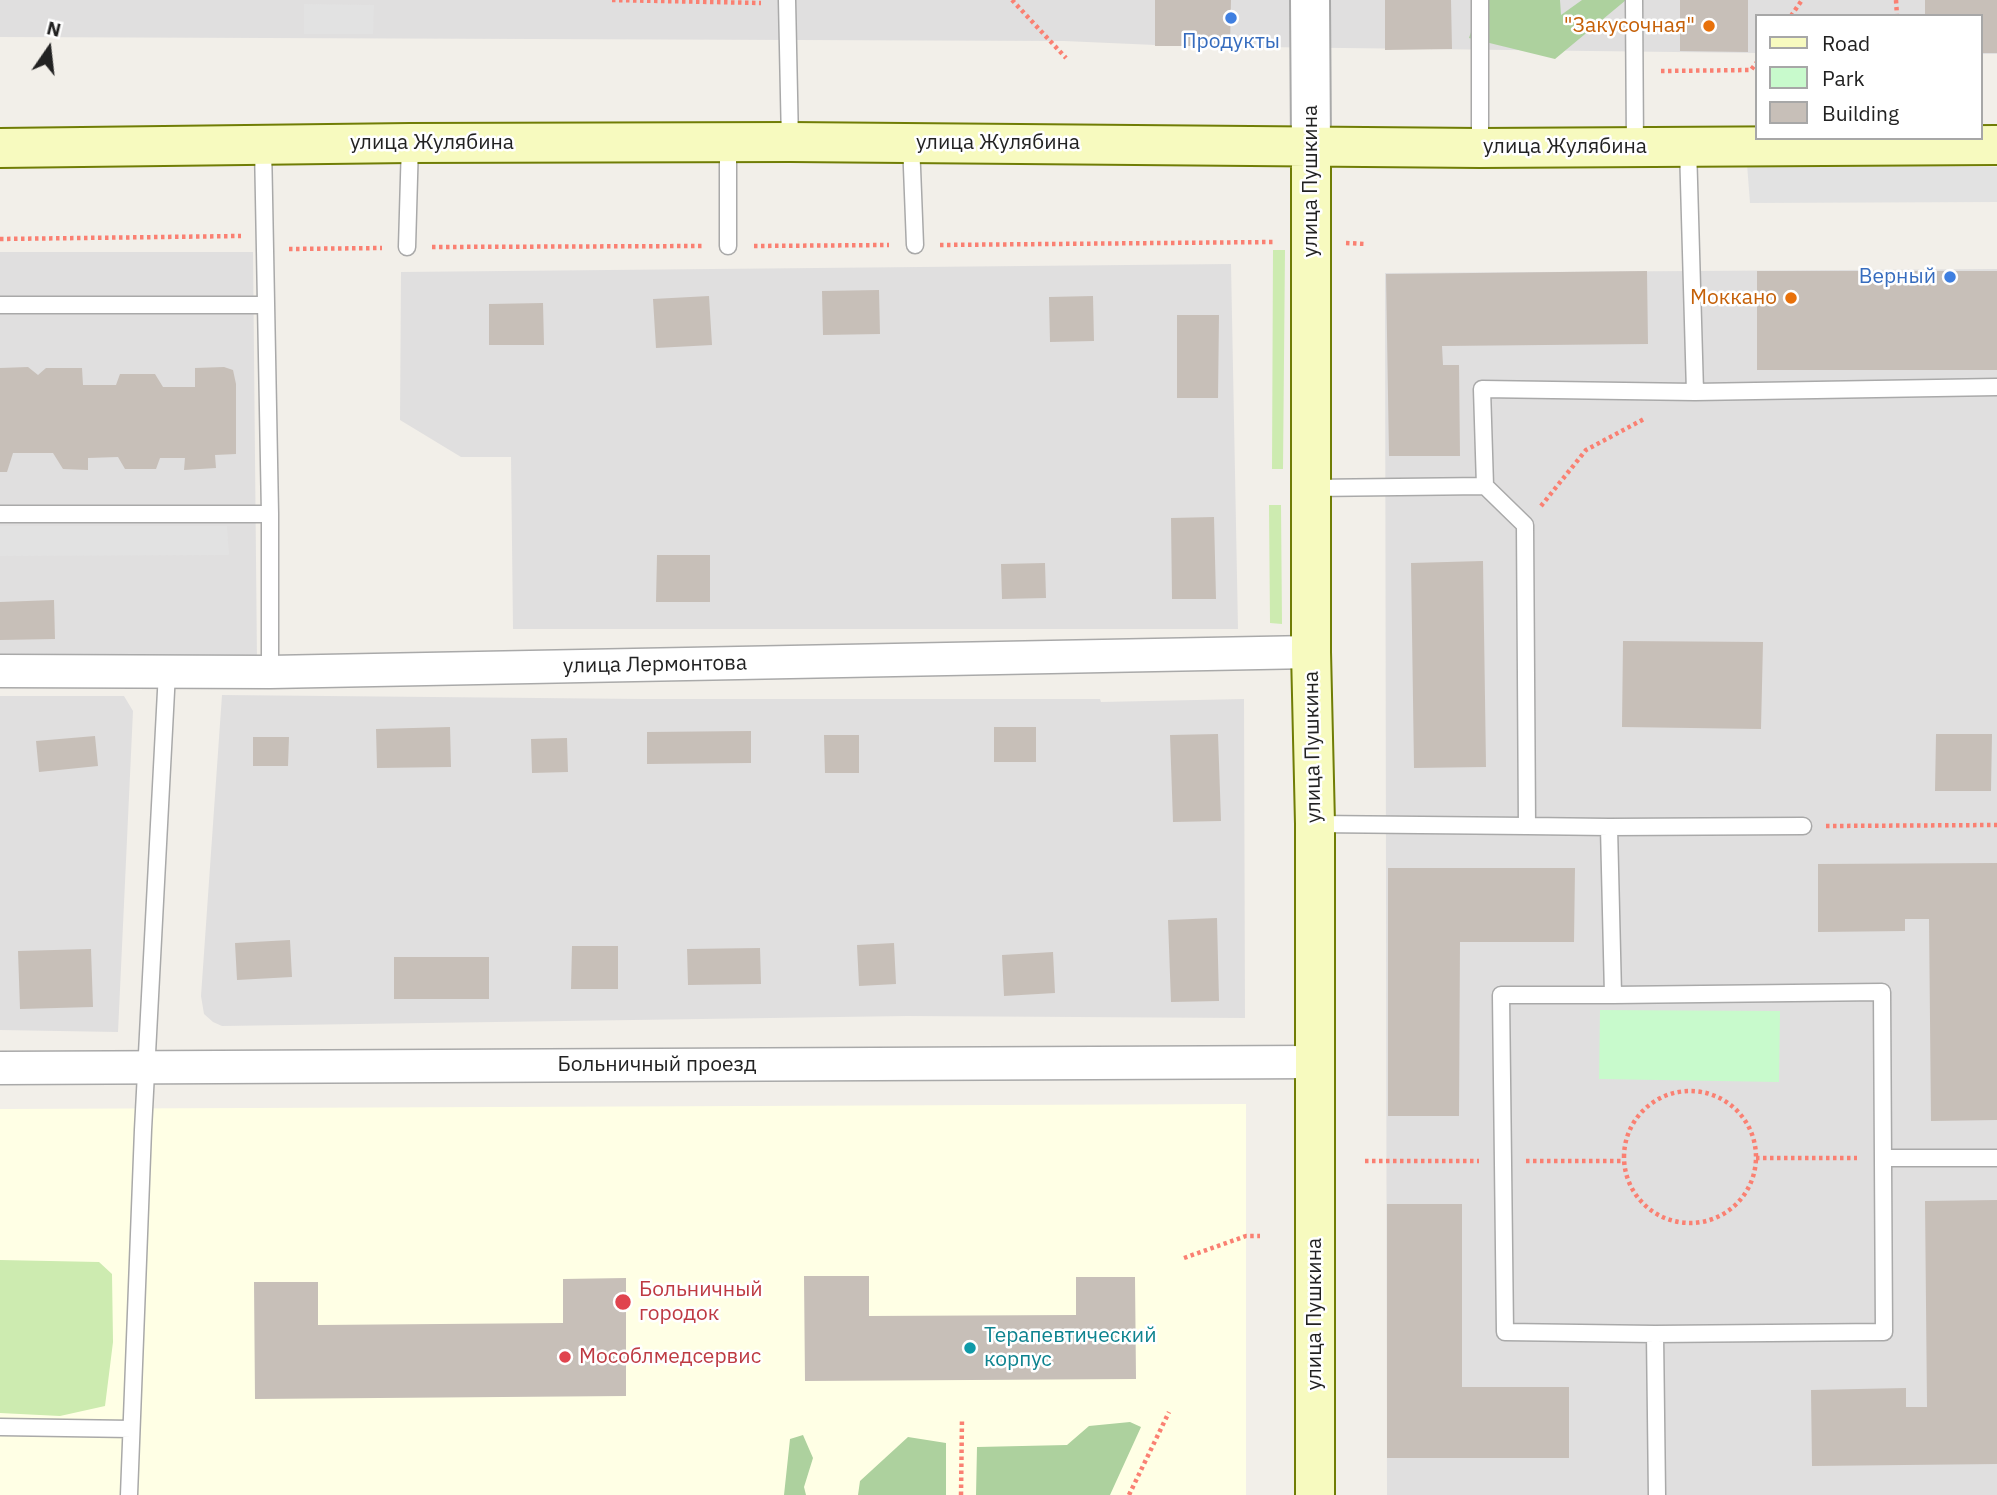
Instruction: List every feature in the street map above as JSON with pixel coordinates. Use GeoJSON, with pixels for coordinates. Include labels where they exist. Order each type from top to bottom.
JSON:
{"type":"FeatureCollection","features":[{"type":"Feature","properties":{"kind":"main road","name":"улица Жулябина"},"geometry":{"type":"LineString","coordinates":[[0,148],[790,142],[1480,148],[1997,145]]}},
{"type":"Feature","properties":{"kind":"main road","name":"улица Пушкина"},"geometry":{"type":"LineString","coordinates":[[1311,145],[1315,1495]]}},
{"type":"Feature","properties":{"kind":"street","name":"улица Пушкина"},"geometry":{"type":"LineString","coordinates":[[1310,0],[1311,145]]}},
{"type":"Feature","properties":{"kind":"street","name":"улица Лермонтова"},"geometry":{"type":"LineString","coordinates":[[0,671],[270,672],[1311,652]]}},
{"type":"Feature","properties":{"kind":"street","name":"Больничный проезд"},"geometry":{"type":"LineString","coordinates":[[0,1068],[1314,1062]]}},
{"type":"Feature","properties":{"kind":"lane"},"geometry":{"type":"LineString","coordinates":[[1480,0],[1480,148]]}},
{"type":"Feature","properties":{"kind":"lane"},"geometry":{"type":"LineString","coordinates":[[1634,0],[1636,147]]}},
{"type":"Feature","properties":{"kind":"lane"},"geometry":{"type":"LineString","coordinates":[[787,2],[790,142]]}},
{"type":"Feature","properties":{"kind":"lane"},"geometry":{"type":"LineString","coordinates":[[911,142],[915,245]]}},
{"type":"Feature","properties":{"kind":"lane"},"geometry":{"type":"LineString","coordinates":[[407,247],[410,143]]}},
{"type":"Feature","properties":{"kind":"lane"},"geometry":{"type":"LineString","coordinates":[[728,144],[728,246]]}},
{"type":"Feature","properties":{"kind":"lane"},"geometry":{"type":"LineString","coordinates":[[263,145],[270,672]]}},
{"type":"Feature","properties":{"kind":"lane"},"geometry":{"type":"LineString","coordinates":[[1688,146],[1695,392]]}},
{"type":"Feature","properties":{"kind":"lane"},"geometry":{"type":"LineString","coordinates":[[0,305],[265,305]]}},
{"type":"Feature","properties":{"kind":"lane"},"geometry":{"type":"LineString","coordinates":[[1527,826],[1525,525],[1485,486],[1482,389],[1695,392],[1997,387]]}},
{"type":"Feature","properties":{"kind":"lane"},"geometry":{"type":"LineString","coordinates":[[1312,488],[1485,486]]}},
{"type":"Feature","properties":{"kind":"lane"},"geometry":{"type":"LineString","coordinates":[[0,514],[270,514]]}},
{"type":"Feature","properties":{"kind":"lane"},"geometry":{"type":"LineString","coordinates":[[129,1495],[167,672]]}},
{"type":"Feature","properties":{"kind":"lane"},"geometry":{"type":"LineString","coordinates":[[1315,824],[1803,826]]}},
{"type":"Feature","properties":{"kind":"lane"},"geometry":{"type":"LineString","coordinates":[[1609,827],[1613,995]]}},
{"type":"Feature","properties":{"kind":"lane"},"geometry":{"type":"LineString","coordinates":[[1882,992],[1884,1158],[1884,1332],[1504,1332],[1501,995],[1882,992]]}},
{"type":"Feature","properties":{"kind":"lane"},"geometry":{"type":"LineString","coordinates":[[1884,1158],[1997,1158]]}},
{"type":"Feature","properties":{"kind":"lane"},"geometry":{"type":"LineString","coordinates":[[1655,1334],[1657,1495]]}},
{"type":"Feature","properties":{"kind":"lane"},"geometry":{"type":"LineString","coordinates":[[0,1427],[131,1429]]}},
{"type":"Feature","properties":{"kind":"path"},"geometry":{"type":"LineString","coordinates":[[612,0],[787,2]]}},
{"type":"Feature","properties":{"kind":"path"},"geometry":{"type":"LineString","coordinates":[[1012,0],[1066,58]]}},
{"type":"Feature","properties":{"kind":"path"},"geometry":{"type":"LineString","coordinates":[[1636,71],[1751,70],[1756,63]]}},
{"type":"Feature","properties":{"kind":"path"},"geometry":{"type":"LineString","coordinates":[[0,239],[407,247],[1312,242],[1366,244]]}},
{"type":"Feature","properties":{"kind":"path"},"geometry":{"type":"LineString","coordinates":[[1525,525],[1586,450],[1646,418]]}},
{"type":"Feature","properties":{"kind":"path"},"geometry":{"type":"LineString","coordinates":[[1803,826],[1997,825]]}},
{"type":"Feature","properties":{"kind":"path"},"geometry":{"type":"LineString","coordinates":[[1684,1091],[1712,1095],[1728,1102],[1741,1114],[1751,1132],[1756,1158],[1754,1174],[1745,1195],[1732,1210],[1720,1217],[1693,1224],[1669,1221],[1657,1216],[1642,1203],[1627,1180],[1623,1161],[1627,1133],[1642,1111],[1664,1096],[1684,1091]]}},
{"type":"Feature","properties":{"kind":"path"},"geometry":{"type":"LineString","coordinates":[[1756,1158],[1884,1158]]}},
{"type":"Feature","properties":{"kind":"path"},"geometry":{"type":"LineString","coordinates":[[1184,1258],[1246,1236],[1260,1237]]}},
{"type":"Feature","properties":{"kind":"path"},"geometry":{"type":"LineString","coordinates":[[1129,1495],[1169,1412]]}},
{"type":"Feature","properties":{"kind":"path"},"geometry":{"type":"LineString","coordinates":[[961,1495],[962,1418]]}},
{"type":"Feature","properties":{"kind":"shaded area"},"geometry":{"type":"Polygon","coordinates":[[[0,0],[1997,0],[1997,54],[1983,54],[1983,14],[1756,14],[1756,53],[1178,46],[1064,41],[0,37],[0,0]]]}},
{"type":"Feature","properties":{"kind":"shaded area"},"geometry":{"type":"Polygon","coordinates":[[[304,4],[374,5],[373,34],[304,34],[304,4]]]}},
{"type":"Feature","properties":{"kind":"shaded area"},"geometry":{"type":"Polygon","coordinates":[[[1747,164],[1997,167],[1997,202],[1750,203],[1747,164]]]}},
{"type":"Feature","properties":{"kind":"shaded area"},"geometry":{"type":"Polygon","coordinates":[[[0,252],[253,252],[257,661],[0,658],[0,252]]]}},
{"type":"Feature","properties":{"kind":"shaded area"},"geometry":{"type":"Polygon","coordinates":[[[1231,264],[1238,629],[513,629],[511,457],[461,457],[400,420],[401,272],[1231,264]]]}},
{"type":"Feature","properties":{"kind":"shaded area"},"geometry":{"type":"Polygon","coordinates":[[[1997,269],[1997,1495],[1387,1495],[1385,273],[1997,269]]]}},
{"type":"Feature","properties":{"kind":"shaded area"},"geometry":{"type":"Polygon","coordinates":[[[0,526],[227,526],[229,555],[0,556],[0,526]]]}},
{"type":"Feature","properties":{"kind":"shaded area"},"geometry":{"type":"Polygon","coordinates":[[[222,695],[1100,699],[1101,702],[1244,699],[1245,1018],[907,1016],[222,1026],[204,1014],[201,996],[222,695]]]}},
{"type":"Feature","properties":{"kind":"shaded area"},"geometry":{"type":"Polygon","coordinates":[[[0,696],[124,696],[133,711],[118,1032],[0,1030],[0,696]]]}},
{"type":"Feature","properties":{"kind":"shaded area","name":"Больничный городок"},"geometry":{"type":"Polygon","coordinates":[[[1246,1104],[1246,1495],[0,1495],[0,1109],[1246,1104]]]}},
{"type":"Feature","properties":{"kind":"green space"},"geometry":{"type":"Polygon","coordinates":[[[1479,0],[1560,0],[1561,15],[1582,0],[1626,0],[1555,59],[1469,38],[1480,6],[1479,0]]]}},
{"type":"Feature","properties":{"kind":"green space"},"geometry":{"type":"Polygon","coordinates":[[[1273,250],[1285,250],[1283,469],[1272,469],[1273,250]]]}},
{"type":"Feature","properties":{"kind":"green space"},"geometry":{"type":"Polygon","coordinates":[[[1269,505],[1281,505],[1282,624],[1270,623],[1269,505]]]}},
{"type":"Feature","properties":{"kind":"green space"},"geometry":{"type":"Polygon","coordinates":[[[1600,1010],[1780,1011],[1779,1082],[1599,1079],[1600,1010]]]}},
{"type":"Feature","properties":{"kind":"green space"},"geometry":{"type":"Polygon","coordinates":[[[0,1260],[99,1262],[112,1274],[113,1342],[105,1406],[60,1416],[0,1413],[0,1260]]]}},
{"type":"Feature","properties":{"kind":"green space"},"geometry":{"type":"Polygon","coordinates":[[[1130,1422],[1141,1427],[1110,1495],[976,1495],[977,1447],[1067,1445],[1089,1426],[1130,1422]]]}},
{"type":"Feature","properties":{"kind":"green space"},"geometry":{"type":"Polygon","coordinates":[[[803,1435],[813,1458],[804,1487],[806,1495],[784,1495],[790,1439],[803,1435]]]}},
{"type":"Feature","properties":{"kind":"green space"},"geometry":{"type":"Polygon","coordinates":[[[908,1437],[946,1443],[946,1495],[858,1495],[860,1481],[908,1437]]]}},
{"type":"Feature","properties":{"kind":"building"},"geometry":{"type":"Polygon","coordinates":[[[1155,0],[1231,0],[1230,46],[1155,46],[1155,0]]]}},
{"type":"Feature","properties":{"kind":"building"},"geometry":{"type":"Polygon","coordinates":[[[1385,0],[1451,0],[1452,49],[1385,50],[1385,0]]]}},
{"type":"Feature","properties":{"kind":"building"},"geometry":{"type":"Polygon","coordinates":[[[1680,0],[1748,0],[1748,52],[1680,51],[1680,0]]]}},
{"type":"Feature","properties":{"kind":"building"},"geometry":{"type":"Polygon","coordinates":[[[1925,0],[1997,0],[1997,53],[1983,53],[1983,14],[1925,14],[1925,0]]]}},
{"type":"Feature","properties":{"kind":"building"},"geometry":{"type":"Polygon","coordinates":[[[1647,271],[1648,344],[1442,346],[1443,365],[1459,365],[1460,456],[1389,456],[1386,274],[1647,271]]]}},
{"type":"Feature","properties":{"kind":"building"},"geometry":{"type":"Polygon","coordinates":[[[1757,271],[1997,271],[1997,370],[1757,370],[1757,271]]]}},
{"type":"Feature","properties":{"kind":"building"},"geometry":{"type":"Polygon","coordinates":[[[879,290],[880,334],[823,335],[822,291],[879,290]]]}},
{"type":"Feature","properties":{"kind":"building"},"geometry":{"type":"Polygon","coordinates":[[[709,296],[712,345],[656,348],[653,299],[709,296]]]}},
{"type":"Feature","properties":{"kind":"building"},"geometry":{"type":"Polygon","coordinates":[[[1093,296],[1094,341],[1050,342],[1049,297],[1093,296]]]}},
{"type":"Feature","properties":{"kind":"building"},"geometry":{"type":"Polygon","coordinates":[[[543,303],[544,345],[489,345],[489,304],[543,303]]]}},
{"type":"Feature","properties":{"kind":"building"},"geometry":{"type":"Polygon","coordinates":[[[1177,315],[1219,315],[1218,398],[1177,398],[1177,315]]]}},
{"type":"Feature","properties":{"kind":"building"},"geometry":{"type":"Polygon","coordinates":[[[28,367],[38,375],[46,368],[82,368],[83,385],[116,385],[120,374],[155,374],[163,387],[195,387],[195,368],[224,367],[233,370],[236,384],[236,454],[215,455],[216,468],[184,470],[185,458],[160,458],[156,469],[125,469],[118,457],[88,458],[88,470],[63,469],[53,453],[13,453],[7,472],[0,472],[0,368],[28,367]]]}},
{"type":"Feature","properties":{"kind":"building"},"geometry":{"type":"Polygon","coordinates":[[[1214,517],[1216,599],[1172,599],[1171,518],[1214,517]]]}},
{"type":"Feature","properties":{"kind":"building"},"geometry":{"type":"Polygon","coordinates":[[[657,555],[710,555],[710,602],[656,602],[657,555]]]}},
{"type":"Feature","properties":{"kind":"building"},"geometry":{"type":"Polygon","coordinates":[[[1483,561],[1486,767],[1414,768],[1411,563],[1483,561]]]}},
{"type":"Feature","properties":{"kind":"building"},"geometry":{"type":"Polygon","coordinates":[[[1045,563],[1046,598],[1002,599],[1001,564],[1045,563]]]}},
{"type":"Feature","properties":{"kind":"building"},"geometry":{"type":"Polygon","coordinates":[[[54,600],[55,639],[0,640],[0,602],[54,600]]]}},
{"type":"Feature","properties":{"kind":"building"},"geometry":{"type":"Polygon","coordinates":[[[1623,641],[1763,642],[1761,729],[1622,727],[1623,641]]]}},
{"type":"Feature","properties":{"kind":"building"},"geometry":{"type":"Polygon","coordinates":[[[450,727],[451,767],[377,768],[376,729],[450,727]]]}},
{"type":"Feature","properties":{"kind":"building"},"geometry":{"type":"Polygon","coordinates":[[[994,727],[1036,727],[1036,762],[994,762],[994,727]]]}},
{"type":"Feature","properties":{"kind":"building"},"geometry":{"type":"Polygon","coordinates":[[[751,731],[751,763],[647,764],[647,732],[751,731]]]}},
{"type":"Feature","properties":{"kind":"building"},"geometry":{"type":"Polygon","coordinates":[[[1218,734],[1221,821],[1173,822],[1170,735],[1218,734]]]}},
{"type":"Feature","properties":{"kind":"building"},"geometry":{"type":"Polygon","coordinates":[[[1936,734],[1992,734],[1991,791],[1935,791],[1936,734]]]}},
{"type":"Feature","properties":{"kind":"building"},"geometry":{"type":"Polygon","coordinates":[[[824,735],[859,735],[859,773],[825,773],[824,735]]]}},
{"type":"Feature","properties":{"kind":"building"},"geometry":{"type":"Polygon","coordinates":[[[95,736],[98,766],[39,772],[36,741],[95,736]]]}},
{"type":"Feature","properties":{"kind":"building"},"geometry":{"type":"Polygon","coordinates":[[[253,737],[289,737],[288,766],[253,766],[253,737]]]}},
{"type":"Feature","properties":{"kind":"building"},"geometry":{"type":"Polygon","coordinates":[[[567,738],[568,772],[532,773],[531,739],[567,738]]]}},
{"type":"Feature","properties":{"kind":"building"},"geometry":{"type":"Polygon","coordinates":[[[1997,863],[1997,1120],[1931,1121],[1929,919],[1905,919],[1905,931],[1818,932],[1818,864],[1997,863]]]}},
{"type":"Feature","properties":{"kind":"building"},"geometry":{"type":"Polygon","coordinates":[[[1388,868],[1575,868],[1574,942],[1460,942],[1459,1116],[1388,1116],[1388,868]]]}},
{"type":"Feature","properties":{"kind":"building"},"geometry":{"type":"Polygon","coordinates":[[[1217,918],[1219,1001],[1171,1002],[1168,920],[1217,918]]]}},
{"type":"Feature","properties":{"kind":"building"},"geometry":{"type":"Polygon","coordinates":[[[290,940],[292,977],[237,980],[235,943],[290,940]]]}},
{"type":"Feature","properties":{"kind":"building"},"geometry":{"type":"Polygon","coordinates":[[[894,943],[896,984],[859,986],[857,945],[894,943]]]}},
{"type":"Feature","properties":{"kind":"building"},"geometry":{"type":"Polygon","coordinates":[[[572,946],[618,946],[618,989],[571,989],[572,946]]]}},
{"type":"Feature","properties":{"kind":"building"},"geometry":{"type":"Polygon","coordinates":[[[760,948],[761,984],[688,985],[687,949],[760,948]]]}},
{"type":"Feature","properties":{"kind":"building"},"geometry":{"type":"Polygon","coordinates":[[[91,949],[93,1007],[20,1009],[18,951],[91,949]]]}},
{"type":"Feature","properties":{"kind":"building"},"geometry":{"type":"Polygon","coordinates":[[[1053,952],[1055,993],[1004,996],[1002,955],[1053,952]]]}},
{"type":"Feature","properties":{"kind":"building"},"geometry":{"type":"Polygon","coordinates":[[[394,957],[489,957],[489,999],[394,999],[394,957]]]}},
{"type":"Feature","properties":{"kind":"building"},"geometry":{"type":"Polygon","coordinates":[[[1997,1200],[1997,1464],[1812,1466],[1811,1390],[1906,1388],[1906,1407],[1927,1407],[1925,1201],[1997,1200]]]}},
{"type":"Feature","properties":{"kind":"building"},"geometry":{"type":"Polygon","coordinates":[[[1387,1204],[1462,1204],[1462,1387],[1569,1387],[1569,1458],[1387,1458],[1387,1204]]]}},
{"type":"Feature","properties":{"kind":"building","name":"Терапевтический корпус"},"geometry":{"type":"Polygon","coordinates":[[[804,1276],[869,1276],[869,1316],[1076,1315],[1076,1277],[1135,1277],[1136,1379],[805,1381],[804,1276]]]}},
{"type":"Feature","properties":{"kind":"building"},"geometry":{"type":"Polygon","coordinates":[[[626,1278],[626,1396],[255,1399],[254,1282],[318,1282],[318,1325],[563,1323],[563,1279],[626,1278]]]}},
{"type":"Feature","properties":{"kind":"place","name":"Продукты"},"geometry":{"type":"Point","coordinates":[1231,18]}},
{"type":"Feature","properties":{"kind":"place","name":"\"Закусочная\""},"geometry":{"type":"Point","coordinates":[1709,26]}},
{"type":"Feature","properties":{"kind":"place","name":"Верный"},"geometry":{"type":"Point","coordinates":[1950,277]}},
{"type":"Feature","properties":{"kind":"place","name":"Моккано"},"geometry":{"type":"Point","coordinates":[1791,298]}},
{"type":"Feature","properties":{"kind":"place","name":"Больничный городок"},"geometry":{"type":"Point","coordinates":[623,1302]}},
{"type":"Feature","properties":{"kind":"place","name":"Терапевтический корпус"},"geometry":{"type":"Point","coordinates":[970,1348]}},
{"type":"Feature","properties":{"kind":"place","name":"Мособлмедсервис"},"geometry":{"type":"Point","coordinates":[565,1357]}}]}
